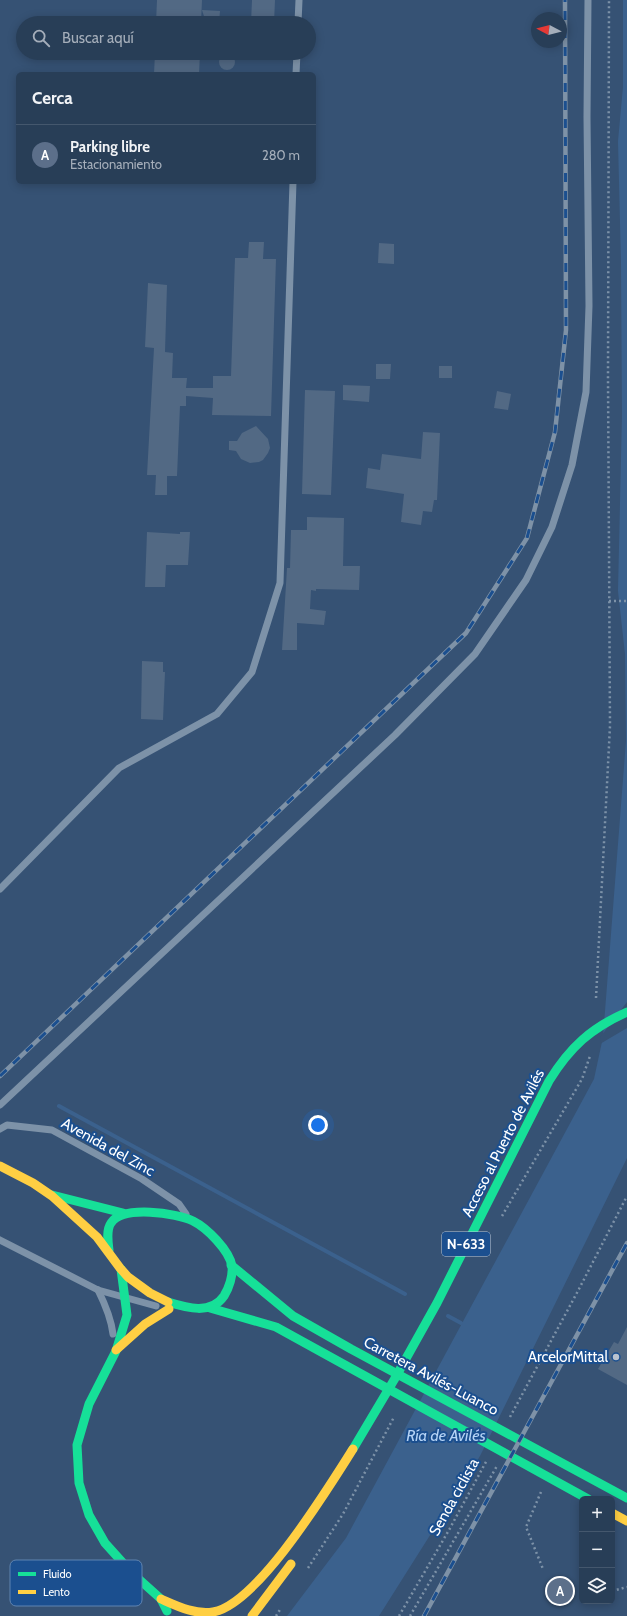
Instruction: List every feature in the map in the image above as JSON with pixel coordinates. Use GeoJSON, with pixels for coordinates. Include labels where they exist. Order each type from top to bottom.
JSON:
{"type":"FeatureCollection","features":[{"type":"Feature","properties":{"kind":"main road","name":"Acceso al Puerto de Avilés"},"geometry":{"type":"LineString","coordinates":[[373,1416],[426,1324],[535,1107],[557,1070],[573,1047],[589,1033],[627,1012]]}},
{"type":"Feature","properties":{"kind":"main road"},"geometry":{"type":"LineString","coordinates":[[0,1166],[36,1185],[51,1195],[96,1236],[109,1250],[121,1269],[143,1288],[162,1300],[192,1308],[210,1308],[226,1293],[230,1279],[231,1264],[218,1241],[207,1230],[191,1220],[167,1214],[145,1212],[124,1213],[51,1195]]}},
{"type":"Feature","properties":{"kind":"main road"},"geometry":{"type":"LineString","coordinates":[[109,1250],[108,1238],[112,1222],[124,1213]]}},
{"type":"Feature","properties":{"kind":"main road","name":"Carretera Avilés-Luanco"},"geometry":{"type":"LineString","coordinates":[[231,1264],[293,1316],[351,1349],[627,1498]]}},
{"type":"Feature","properties":{"kind":"main road"},"geometry":{"type":"LineString","coordinates":[[120,1560],[105,1543],[89,1515],[79,1483],[76,1464],[77,1445],[89,1404],[116,1351],[127,1315],[121,1269]]}},
{"type":"Feature","properties":{"kind":"main road","name":"Carretera Avilés-Luanco"},"geometry":{"type":"LineString","coordinates":[[210,1308],[276,1327],[583,1496]]}},
{"type":"Feature","properties":{"kind":"main road"},"geometry":{"type":"LineString","coordinates":[[116,1351],[145,1324],[169,1309]]}},
{"type":"Feature","properties":{"kind":"main road"},"geometry":{"type":"LineString","coordinates":[[317,1522],[353,1458],[373,1416]]}},
{"type":"Feature","properties":{"kind":"main road"},"geometry":{"type":"LineString","coordinates":[[238,1615],[302,1526],[373,1416]]}},
{"type":"Feature","properties":{"kind":"main road"},"geometry":{"type":"LineString","coordinates":[[615,1515],[627,1521]]}},
{"type":"Feature","properties":{"kind":"main road"},"geometry":{"type":"LineString","coordinates":[[238,1615],[295,1556],[252,1616]]}},
{"type":"Feature","properties":{"kind":"main road"},"geometry":{"type":"LineString","coordinates":[[142,1582],[161,1599],[198,1614],[214,1612],[229,1607],[267,1573]]}},
{"type":"Feature","properties":{"kind":"main road"},"geometry":{"type":"LineString","coordinates":[[161,1599],[170,1616]]}},
{"type":"Feature","properties":{"kind":"lane"},"geometry":{"type":"LineString","coordinates":[[298,16],[299,0]]}},
{"type":"Feature","properties":{"kind":"lane"},"geometry":{"type":"LineString","coordinates":[[0,1105],[395,735],[475,654],[526,580],[552,527],[561,500],[572,465],[586,392],[589,306],[587,117],[588,0]]}},
{"type":"Feature","properties":{"kind":"lane"},"geometry":{"type":"LineString","coordinates":[[296,72],[297,60]]}},
{"type":"Feature","properties":{"kind":"lane"},"geometry":{"type":"LineString","coordinates":[[0,889],[119,768],[217,714],[252,672],[280,583],[293,184]]}},
{"type":"Feature","properties":{"kind":"lane","name":"Avenida del Zinc"},"geometry":{"type":"LineString","coordinates":[[0,1129],[7,1125],[27,1126],[52,1130],[142,1179],[179,1204],[191,1220]]}},
{"type":"Feature","properties":{"kind":"lane"},"geometry":{"type":"LineString","coordinates":[[0,1240],[98,1290],[169,1309],[192,1308]]}},
{"type":"Feature","properties":{"kind":"lane"},"geometry":{"type":"LineString","coordinates":[[98,1290],[112,1323],[116,1351]]}},
{"type":"Feature","properties":{"kind":"path"},"geometry":{"type":"LineString","coordinates":[[596,998],[610,726],[608,377],[609,0]]}},
{"type":"Feature","properties":{"kind":"path"},"geometry":{"type":"LineString","coordinates":[[609,601],[627,601]]}},
{"type":"Feature","properties":{"kind":"path"},"geometry":{"type":"LineString","coordinates":[[498,1223],[582,1079],[590,1056]]}},
{"type":"Feature","properties":{"kind":"path"},"geometry":{"type":"LineString","coordinates":[[508,1420],[579,1289],[627,1196]]}},
{"type":"Feature","properties":{"kind":"path"},"geometry":{"type":"LineString","coordinates":[[305,1571],[343,1514],[394,1417]]}},
{"type":"Feature","properties":{"kind":"path"},"geometry":{"type":"LineString","coordinates":[[410,1616],[445,1559],[505,1453]]}},
{"type":"Feature","properties":{"kind":"path","name":"Senda ciclista"},"geometry":{"type":"LineString","coordinates":[[399,1616],[449,1530],[490,1455]]}},
{"type":"Feature","properties":{"kind":"path"},"geometry":{"type":"LineString","coordinates":[[542,1490],[526,1527],[544,1569]]}},
{"type":"Feature","properties":{"kind":"path"},"geometry":{"type":"LineString","coordinates":[[615,1590],[627,1587]]}},
{"type":"Feature","properties":{"kind":"path"},"geometry":{"type":"LineString","coordinates":[[276,1616],[284,1603]]}},
{"type":"Feature","properties":{"kind":"water","name":"Ría de Avilés"},"geometry":{"type":"Polygon","coordinates":[[[623,0],[627,0],[627,1158],[480,1456],[379,1616],[287,1616],[346,1538],[594,1079],[603,1037],[626,741],[625,654],[618,591],[622,415],[621,263],[618,141],[623,87],[623,0]]]}},
{"type":"Feature","properties":{"kind":"pier"},"geometry":{"type":"Polygon","coordinates":[[[627,1002],[627,1028],[600,1044],[601,1036],[627,1002]]]}},
{"type":"Feature","properties":{"kind":"building"},"geometry":{"type":"Polygon","coordinates":[[[157,0],[202,0],[201,16],[156,16],[157,0]]]}},
{"type":"Feature","properties":{"kind":"building"},"geometry":{"type":"Polygon","coordinates":[[[252,0],[275,0],[274,16],[251,16],[252,0]]]}},
{"type":"Feature","properties":{"kind":"building"},"geometry":{"type":"Polygon","coordinates":[[[202,10],[220,11],[220,16],[204,16],[202,10]]]}},
{"type":"Feature","properties":{"kind":"building"},"geometry":{"type":"Polygon","coordinates":[[[155,60],[200,60],[199,72],[154,72],[155,60]]]}},
{"type":"Feature","properties":{"kind":"building"},"geometry":{"type":"Polygon","coordinates":[[[220,60],[234,60],[233,68],[227,70],[221,68],[220,60]]]}},
{"type":"Feature","properties":{"kind":"building"},"geometry":{"type":"Polygon","coordinates":[[[249,242],[264,242],[263,259],[276,259],[271,416],[212,415],[213,398],[186,396],[186,406],[180,406],[177,476],[167,476],[167,495],[155,495],[156,475],[147,475],[154,348],[145,347],[148,283],[167,285],[165,352],[173,353],[172,378],[187,378],[186,388],[213,388],[213,376],[231,376],[235,258],[248,258],[249,242]]]}},
{"type":"Feature","properties":{"kind":"building"},"geometry":{"type":"Polygon","coordinates":[[[379,243],[394,244],[394,264],[378,263],[379,243]]]}},
{"type":"Feature","properties":{"kind":"building"},"geometry":{"type":"Polygon","coordinates":[[[376,364],[391,364],[390,379],[376,379],[376,364]]]}},
{"type":"Feature","properties":{"kind":"building"},"geometry":{"type":"Polygon","coordinates":[[[439,366],[452,366],[452,378],[439,378],[439,366]]]}},
{"type":"Feature","properties":{"kind":"building"},"geometry":{"type":"Polygon","coordinates":[[[343,385],[370,386],[369,402],[343,400],[343,385]]]}},
{"type":"Feature","properties":{"kind":"building"},"geometry":{"type":"Polygon","coordinates":[[[305,390],[335,391],[331,495],[302,494],[305,390]]]}},
{"type":"Feature","properties":{"kind":"building"},"geometry":{"type":"Polygon","coordinates":[[[497,391],[511,394],[508,410],[494,408],[497,391]]]}},
{"type":"Feature","properties":{"kind":"building"},"geometry":{"type":"Polygon","coordinates":[[[256,426],[268,439],[270,448],[263,460],[250,463],[241,459],[236,451],[229,450],[229,441],[237,441],[242,433],[256,426]]]}},
{"type":"Feature","properties":{"kind":"building"},"geometry":{"type":"Polygon","coordinates":[[[423,432],[440,433],[437,500],[434,500],[432,512],[423,511],[421,525],[401,522],[404,494],[366,488],[368,468],[380,470],[382,454],[421,459],[423,432]]]}},
{"type":"Feature","properties":{"kind":"building"},"geometry":{"type":"Polygon","coordinates":[[[307,517],[344,518],[343,566],[360,566],[359,590],[311,590],[310,609],[326,611],[324,625],[297,623],[297,650],[282,650],[287,568],[290,568],[291,530],[307,530],[307,517]]]}},
{"type":"Feature","properties":{"kind":"building"},"geometry":{"type":"Polygon","coordinates":[[[147,532],[180,534],[180,532],[190,532],[188,565],[166,565],[165,587],[145,587],[147,532]]]}},
{"type":"Feature","properties":{"kind":"building"},"geometry":{"type":"Polygon","coordinates":[[[142,661],[163,662],[163,672],[165,672],[163,720],[141,719],[142,661]]]}},
{"type":"Feature","properties":{"kind":"building","name":"ArcelorMittal"},"geometry":{"type":"Polygon","coordinates":[[[627,1327],[627,1385],[598,1369],[614,1342],[618,1344],[627,1327]]]}},
{"type":"Feature","properties":{"kind":"waterway"},"geometry":{"type":"LineString","coordinates":[[59,1106],[405,1294]]}},
{"type":"Feature","properties":{"kind":"waterway"},"geometry":{"type":"LineString","coordinates":[[448,1316],[461,1323]]}},
{"type":"Feature","properties":{"kind":"railway"},"geometry":{"type":"LineString","coordinates":[[0,1076],[466,633],[527,538],[555,432],[566,330],[565,0]]}},
{"type":"Feature","properties":{"kind":"railway"},"geometry":{"type":"LineString","coordinates":[[424,1616],[627,1243]]}},
{"type":"Feature","properties":{"kind":"traffic: fast"},"geometry":{"type":"LineString","coordinates":[[353,1449],[437,1303],[549,1081],[573,1048],[582,1040],[614,1018],[627,1012]]}},
{"type":"Feature","properties":{"kind":"traffic: fast"},"geometry":{"type":"LineString","coordinates":[[52,1195],[123,1213]]}},
{"type":"Feature","properties":{"kind":"traffic: fast"},"geometry":{"type":"LineString","coordinates":[[109,1250],[108,1229],[111,1223],[117,1217],[138,1212],[163,1213],[185,1218],[199,1224],[211,1234],[227,1253],[232,1266],[230,1282],[224,1296],[219,1302],[206,1308],[191,1308],[168,1302]]}},
{"type":"Feature","properties":{"kind":"traffic: fast"},"geometry":{"type":"LineString","coordinates":[[231,1265],[293,1316],[351,1349],[627,1498]]}},
{"type":"Feature","properties":{"kind":"traffic: fast"},"geometry":{"type":"LineString","coordinates":[[120,1560],[105,1543],[89,1515],[79,1483],[77,1445],[89,1404],[116,1351],[127,1315],[121,1269]]}},
{"type":"Feature","properties":{"kind":"traffic: fast"},"geometry":{"type":"LineString","coordinates":[[210,1308],[276,1327],[583,1496]]}},
{"type":"Feature","properties":{"kind":"traffic: fast"},"geometry":{"type":"LineString","coordinates":[[142,1582],[161,1599],[167,1611]]}},
{"type":"Feature","properties":{"kind":"traffic: slow"},"geometry":{"type":"LineString","coordinates":[[0,1166],[33,1183],[52,1196],[97,1237],[128,1277],[150,1293],[168,1302]]}},
{"type":"Feature","properties":{"kind":"traffic: slow"},"geometry":{"type":"LineString","coordinates":[[116,1350],[145,1324],[169,1309]]}},
{"type":"Feature","properties":{"kind":"traffic: slow"},"geometry":{"type":"LineString","coordinates":[[161,1599],[186,1609],[206,1613],[213,1612],[231,1604],[250,1589],[290,1542],[310,1516],[353,1449]]}},
{"type":"Feature","properties":{"kind":"traffic: slow"},"geometry":{"type":"LineString","coordinates":[[615,1515],[627,1521]]}},
{"type":"Feature","properties":{"kind":"traffic: slow"},"geometry":{"type":"LineString","coordinates":[[252,1616],[291,1564]]}},
{"type":"Feature","properties":{"kind":"place","name":"ArcelorMittal"},"geometry":{"type":"Point","coordinates":[616,1357]}},
{"type":"Feature","properties":{"kind":"place","name":"Parking libre"},"geometry":{"type":"Point","coordinates":[560,1591]}}]}
